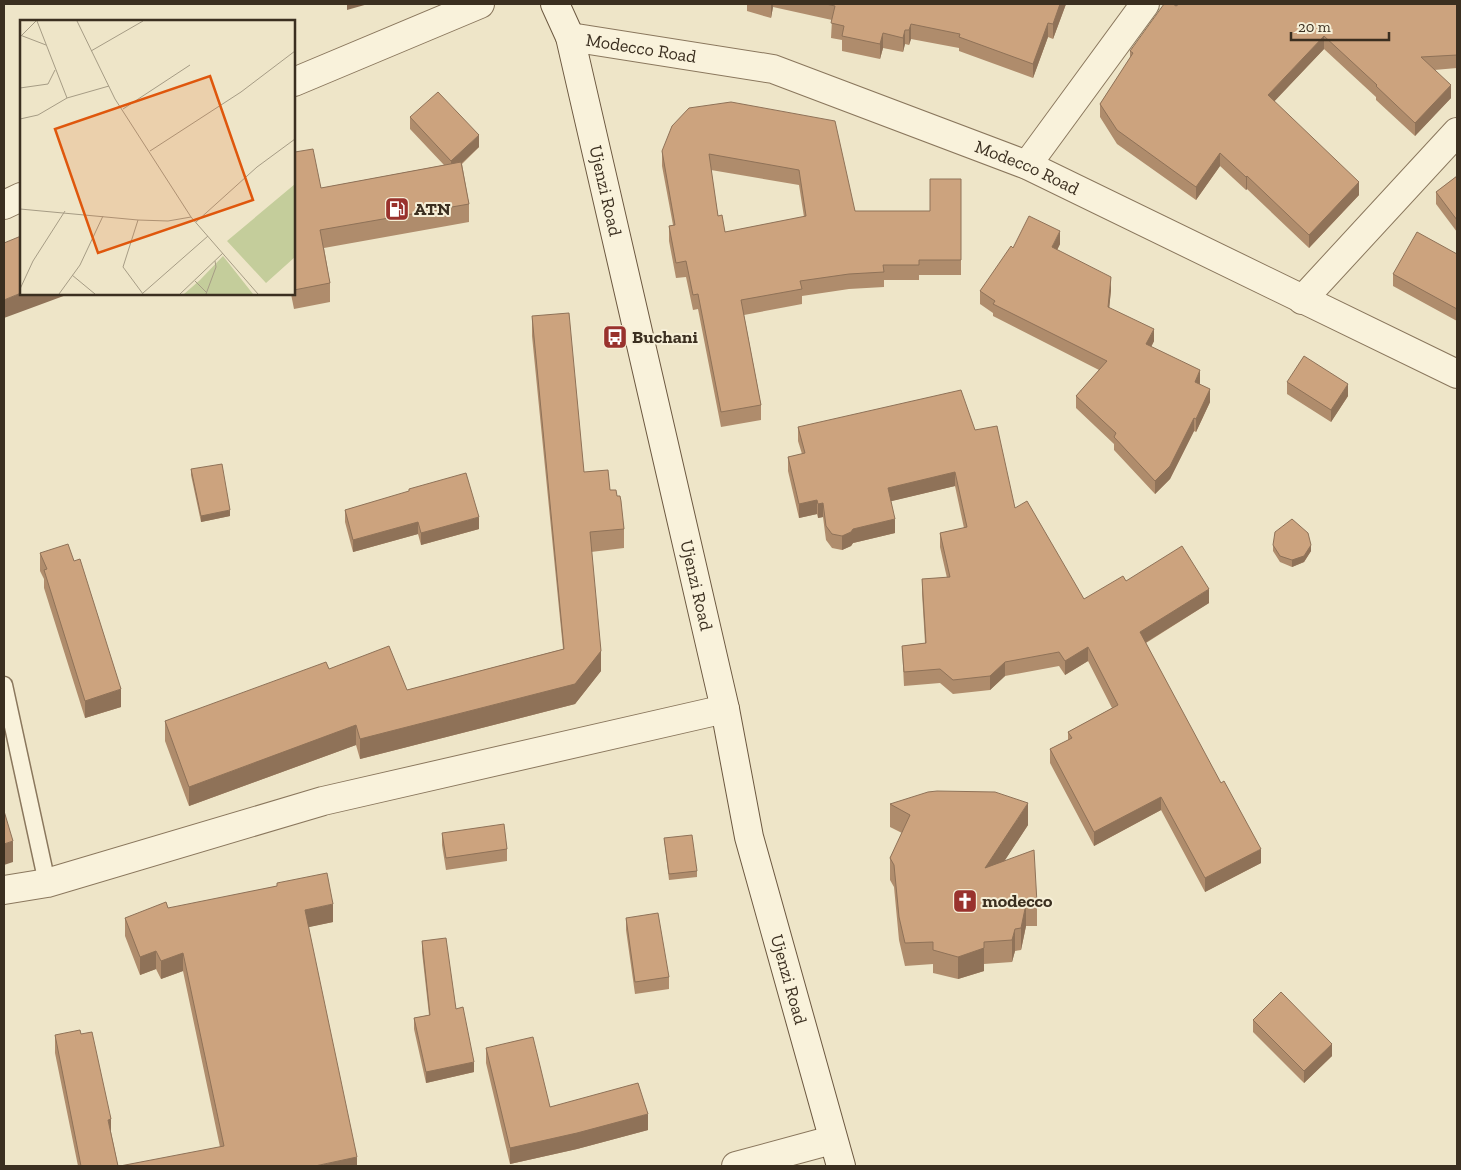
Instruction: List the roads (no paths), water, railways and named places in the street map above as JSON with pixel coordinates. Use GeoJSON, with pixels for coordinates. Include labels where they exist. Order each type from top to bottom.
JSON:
{"type":"FeatureCollection","features":[{"type":"Feature","properties":{"kind":"street"},"geometry":{"type":"LineString","coordinates":[[295,82],[480,4]]}},
{"type":"Feature","properties":{"kind":"street","name":"Ujenzi Road"},"geometry":{"type":"LineString","coordinates":[[555,4],[570,37],[725,709],[749,837],[832,1140],[841,1166]]}},
{"type":"Feature","properties":{"kind":"street"},"geometry":{"type":"LineString","coordinates":[[1027,165],[1145,4]]}},
{"type":"Feature","properties":{"kind":"street","name":"Modecco Road"},"geometry":{"type":"LineString","coordinates":[[570,37],[773,69],[1027,165],[1457,374]]}},
{"type":"Feature","properties":{"kind":"street"},"geometry":{"type":"LineString","coordinates":[[1302,300],[1457,132]]}},
{"type":"Feature","properties":{"kind":"street"},"geometry":{"type":"LineString","coordinates":[[4,205],[20,197]]}},
{"type":"Feature","properties":{"kind":"street"},"geometry":{"type":"LineString","coordinates":[[4,890],[47,883],[322,801],[725,709]]}},
{"type":"Feature","properties":{"kind":"street"},"geometry":{"type":"LineString","coordinates":[[736,1166],[832,1140]]}},
{"type":"Feature","properties":{"kind":"lane"},"geometry":{"type":"LineString","coordinates":[[4,685],[47,883]]}},
{"type":"Feature","properties":{"kind":"place","name":"ATN"},"geometry":{"type":"Point","coordinates":[397,209]}},
{"type":"Feature","properties":{"kind":"place","name":"Buchani"},"geometry":{"type":"Point","coordinates":[615,337]}},
{"type":"Feature","properties":{"kind":"place","name":"modecco"},"geometry":{"type":"Point","coordinates":[965,901]}}]}
